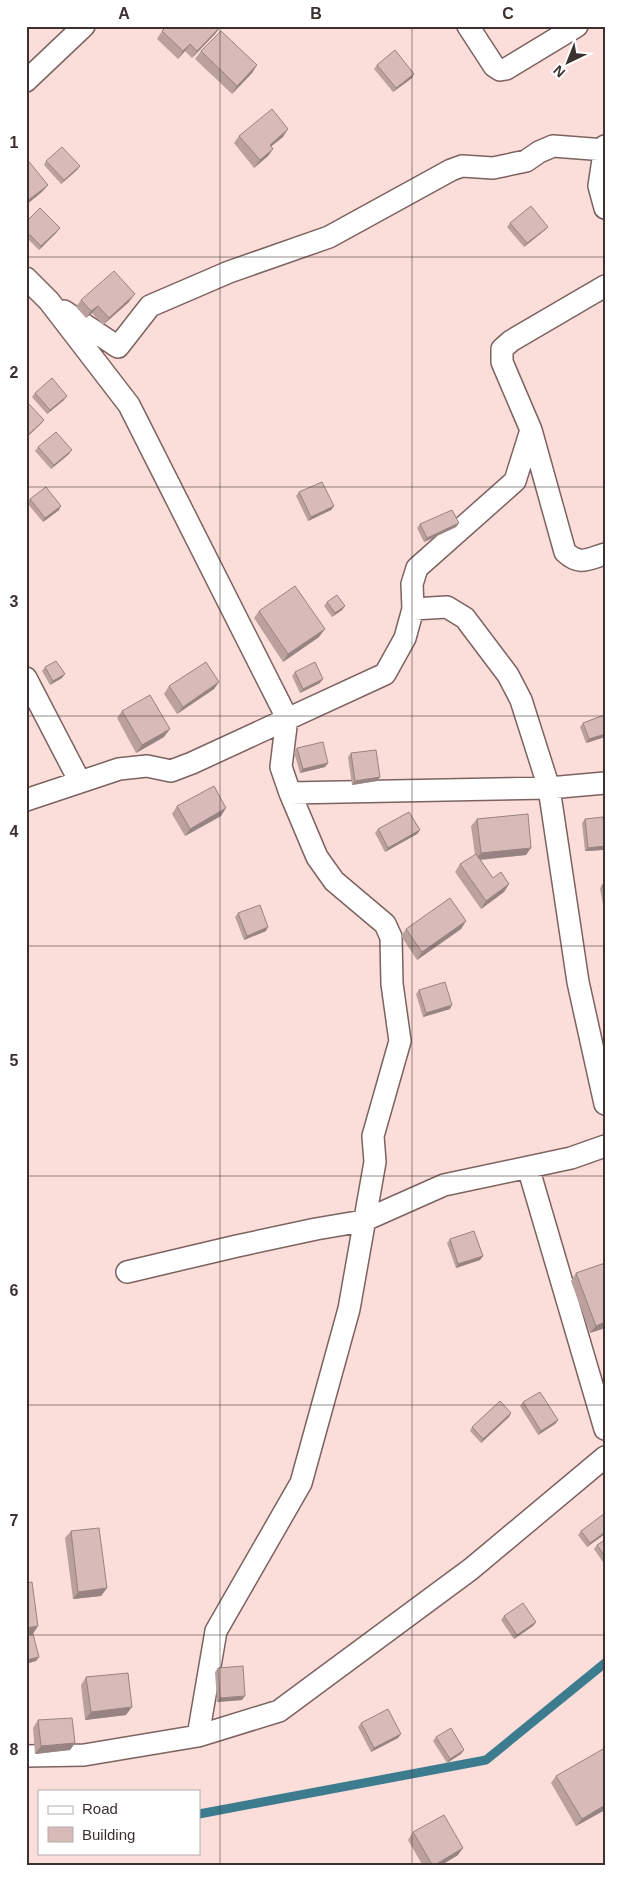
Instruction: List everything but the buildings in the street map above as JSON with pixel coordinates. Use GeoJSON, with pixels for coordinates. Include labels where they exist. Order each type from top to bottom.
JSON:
{"type":"FeatureCollection","features":[{"type":"Feature","properties":{"kind":"street"},"geometry":{"type":"LineString","coordinates":[[26,81],[84,26]]}},
{"type":"Feature","properties":{"kind":"street"},"geometry":{"type":"LineString","coordinates":[[468,26],[494,66],[500,70],[506,69],[577,26]]}},
{"type":"Feature","properties":{"kind":"street"},"geometry":{"type":"LineString","coordinates":[[49,301],[118,347],[150,306],[229,272],[329,237],[451,170],[462,166],[493,168],[526,161],[539,152],[553,146],[604,149],[599,186],[605,208]]}},
{"type":"Feature","properties":{"kind":"street"},"geometry":{"type":"LineString","coordinates":[[26,278],[49,301],[129,405],[287,718],[281,766],[290,794],[317,857],[334,881],[384,924],[391,937],[392,984],[400,1040],[373,1136],[375,1162],[363,1221],[349,1309],[300,1483],[216,1631],[198,1736]]}},
{"type":"Feature","properties":{"kind":"street"},"geometry":{"type":"LineString","coordinates":[[605,286],[511,341],[502,349],[502,362],[531,430],[565,552],[579,561],[605,554]]}},
{"type":"Feature","properties":{"kind":"street"},"geometry":{"type":"LineString","coordinates":[[26,800],[119,769],[147,766],[172,771],[385,674],[405,638],[413,609],[412,584],[417,568],[516,480],[531,430]]}},
{"type":"Feature","properties":{"kind":"street"},"geometry":{"type":"LineString","coordinates":[[413,609],[447,607],[465,618],[508,675],[521,700],[549,788],[578,982],[605,1104]]}},
{"type":"Feature","properties":{"kind":"street"},"geometry":{"type":"LineString","coordinates":[[26,678],[80,782]]}},
{"type":"Feature","properties":{"kind":"street"},"geometry":{"type":"LineString","coordinates":[[290,794],[549,788],[605,783]]}},
{"type":"Feature","properties":{"kind":"street"},"geometry":{"type":"LineString","coordinates":[[127,1272],[237,1246],[363,1221],[444,1185],[571,1158],[605,1146]]}},
{"type":"Feature","properties":{"kind":"street"},"geometry":{"type":"LineString","coordinates":[[528,1167],[605,1429]]}},
{"type":"Feature","properties":{"kind":"street"},"geometry":{"type":"LineString","coordinates":[[26,1756],[84,1755],[198,1736],[279,1711],[471,1569],[605,1457]]}},
{"type":"Feature","properties":{"kind":"waterway"},"geometry":{"type":"LineString","coordinates":[[200,1814],[486,1760],[605,1663]]}}]}
